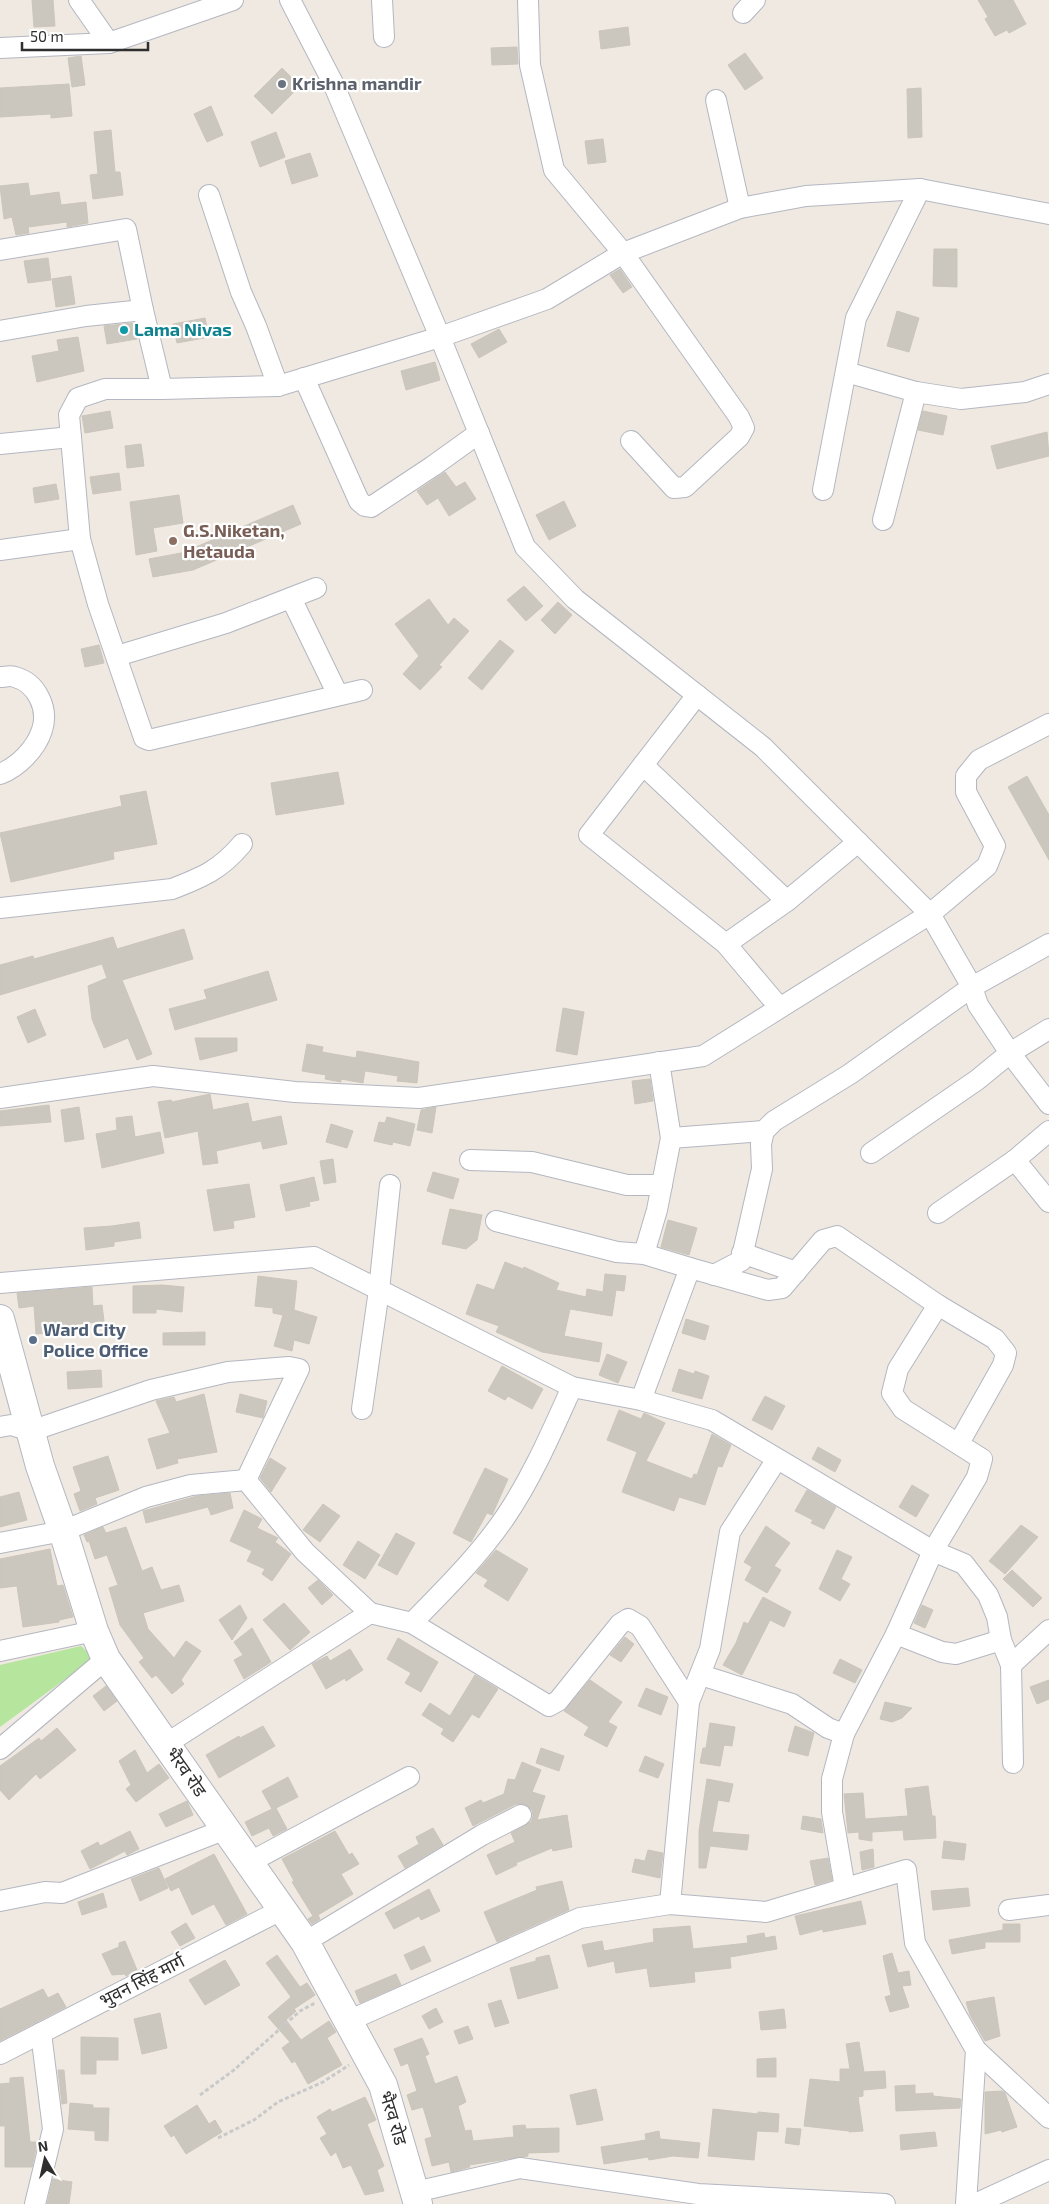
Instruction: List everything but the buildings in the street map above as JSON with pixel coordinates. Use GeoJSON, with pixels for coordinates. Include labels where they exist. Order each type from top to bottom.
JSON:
{"type":"FeatureCollection","features":[{"type":"Feature","properties":{"kind":"main road","name":"भैरव रोड"},"geometry":{"type":"LineString","coordinates":[[0,1319],[40,1466],[63,1531],[94,1631],[106,1659],[305,1942],[383,2085],[416,2198]]}},
{"type":"Feature","properties":{"kind":"street"},"geometry":{"type":"LineString","coordinates":[[79,0],[109,43]]}},
{"type":"Feature","properties":{"kind":"street"},"geometry":{"type":"LineString","coordinates":[[0,48],[109,43],[233,0]]}},
{"type":"Feature","properties":{"kind":"street"},"geometry":{"type":"LineString","coordinates":[[290,0],[333,83],[440,337],[525,547],[575,599],[763,747],[930,914],[972,987],[978,1005],[1010,1053],[1049,1104]]}},
{"type":"Feature","properties":{"kind":"street"},"geometry":{"type":"LineString","coordinates":[[382,0],[384,37]]}},
{"type":"Feature","properties":{"kind":"street"},"geometry":{"type":"LineString","coordinates":[[528,0],[530,66],[554,170],[623,253],[740,417],[744,428],[739,437],[685,487],[679,489],[674,488],[631,442]]}},
{"type":"Feature","properties":{"kind":"street"},"geometry":{"type":"LineString","coordinates":[[716,100],[740,208]]}},
{"type":"Feature","properties":{"kind":"street"},"geometry":{"type":"LineString","coordinates":[[823,490],[856,318],[920,188]]}},
{"type":"Feature","properties":{"kind":"street"},"geometry":{"type":"LineString","coordinates":[[362,690],[338,694],[150,740],[144,738],[98,604],[80,539],[69,415],[78,398],[106,389],[278,386],[440,337],[547,298],[623,253],[740,208],[806,196],[920,188],[1049,214]]}},
{"type":"Feature","properties":{"kind":"street"},"geometry":{"type":"LineString","coordinates":[[209,195],[241,292],[256,326],[278,386]]}},
{"type":"Feature","properties":{"kind":"street"},"geometry":{"type":"LineString","coordinates":[[0,250],[126,228],[162,389]]}},
{"type":"Feature","properties":{"kind":"street"},"geometry":{"type":"LineString","coordinates":[[0,331],[86,316],[143,310]]}},
{"type":"Feature","properties":{"kind":"street"},"geometry":{"type":"LineString","coordinates":[[846,372],[916,392],[961,399],[1025,392],[1049,384]]}},
{"type":"Feature","properties":{"kind":"street"},"geometry":{"type":"LineString","coordinates":[[304,378],[359,501],[365,506],[371,507],[434,466],[479,433]]}},
{"type":"Feature","properties":{"kind":"street"},"geometry":{"type":"LineString","coordinates":[[883,520],[916,392]]}},
{"type":"Feature","properties":{"kind":"street"},"geometry":{"type":"LineString","coordinates":[[0,444],[72,437]]}},
{"type":"Feature","properties":{"kind":"street"},"geometry":{"type":"LineString","coordinates":[[0,550],[80,539]]}},
{"type":"Feature","properties":{"kind":"street"},"geometry":{"type":"LineString","coordinates":[[117,656],[226,623],[316,588]]}},
{"type":"Feature","properties":{"kind":"street"},"geometry":{"type":"LineString","coordinates":[[291,598],[338,694]]}},
{"type":"Feature","properties":{"kind":"street"},"geometry":{"type":"LineString","coordinates":[[0,677],[14,676],[30,684],[39,696],[44,712],[42,730],[28,754],[11,770],[0,774]]}},
{"type":"Feature","properties":{"kind":"street"},"geometry":{"type":"LineString","coordinates":[[697,695],[590,835],[726,944],[779,1007]]}},
{"type":"Feature","properties":{"kind":"street"},"geometry":{"type":"LineString","coordinates":[[0,1098],[153,1076],[295,1092],[419,1098],[703,1056],[930,914],[987,866],[995,846],[966,792],[966,776],[979,760],[1049,724]]}},
{"type":"Feature","properties":{"kind":"street"},"geometry":{"type":"LineString","coordinates":[[643,765],[787,901]]}},
{"type":"Feature","properties":{"kind":"street"},"geometry":{"type":"LineString","coordinates":[[726,944],[787,901],[858,842]]}},
{"type":"Feature","properties":{"kind":"street"},"geometry":{"type":"LineString","coordinates":[[0,908],[172,889],[198,879],[227,862],[242,844]]}},
{"type":"Feature","properties":{"kind":"street"},"geometry":{"type":"LineString","coordinates":[[714,1275],[741,1261],[762,1169],[760,1144],[764,1131],[774,1121],[850,1074],[972,987],[1049,944]]}},
{"type":"Feature","properties":{"kind":"street"},"geometry":{"type":"LineString","coordinates":[[871,1153],[978,1080],[1010,1053],[1049,1029]]}},
{"type":"Feature","properties":{"kind":"street"},"geometry":{"type":"LineString","coordinates":[[644,1254],[657,1210],[671,1138],[659,1062]]}},
{"type":"Feature","properties":{"kind":"street"},"geometry":{"type":"LineString","coordinates":[[671,1138],[764,1131]]}},
{"type":"Feature","properties":{"kind":"street"},"geometry":{"type":"LineString","coordinates":[[938,1213],[1015,1160],[1049,1131]]}},
{"type":"Feature","properties":{"kind":"street"},"geometry":{"type":"LineString","coordinates":[[470,1160],[532,1162],[627,1185],[662,1185]]}},
{"type":"Feature","properties":{"kind":"street"},"geometry":{"type":"LineString","coordinates":[[1015,1160],[1049,1202]]}},
{"type":"Feature","properties":{"kind":"street"},"geometry":{"type":"LineString","coordinates":[[362,1409],[379,1290],[390,1185]]}},
{"type":"Feature","properties":{"kind":"street"},"geometry":{"type":"LineString","coordinates":[[496,1221],[617,1252],[644,1254],[768,1290],[782,1288],[824,1240],[837,1236],[938,1305],[995,1339],[1006,1353],[1003,1365],[959,1443]]}},
{"type":"Feature","properties":{"kind":"street"},"geometry":{"type":"LineString","coordinates":[[742,1253],[796,1272]]}},
{"type":"Feature","properties":{"kind":"street"},"geometry":{"type":"LineString","coordinates":[[0,1283],[314,1257],[572,1387],[641,1400],[712,1420],[933,1551],[964,1564],[988,1595],[997,1617],[1001,1640],[1011,1664],[1014,1763]]}},
{"type":"Feature","properties":{"kind":"street"},"geometry":{"type":"LineString","coordinates":[[641,1400],[690,1268]]}},
{"type":"Feature","properties":{"kind":"street"},"geometry":{"type":"LineString","coordinates":[[845,1888],[832,1812],[832,1779],[844,1734],[896,1634],[933,1551],[978,1477],[982,1459],[903,1409],[892,1392],[898,1369],[938,1305]]}},
{"type":"Feature","properties":{"kind":"street"},"geometry":{"type":"LineString","coordinates":[[0,1427],[11,1425],[31,1431],[151,1390],[228,1372],[289,1367],[299,1369],[246,1480]]}},
{"type":"Feature","properties":{"kind":"street"},"geometry":{"type":"LineString","coordinates":[[412,1623],[462,1572],[506,1516],[544,1450],[572,1387]]}},
{"type":"Feature","properties":{"kind":"street"},"geometry":{"type":"LineString","coordinates":[[670,1904],[689,1702],[710,1649],[730,1532],[777,1459]]}},
{"type":"Feature","properties":{"kind":"street"},"geometry":{"type":"LineString","coordinates":[[0,1543],[63,1531],[146,1497],[191,1485],[246,1480]]}},
{"type":"Feature","properties":{"kind":"street"},"geometry":{"type":"LineString","coordinates":[[246,1480],[305,1552],[370,1613],[412,1623],[549,1706],[558,1701],[620,1624],[628,1619],[640,1626],[689,1702]]}},
{"type":"Feature","properties":{"kind":"street"},"geometry":{"type":"LineString","coordinates":[[166,1744],[370,1613]]}},
{"type":"Feature","properties":{"kind":"street"},"geometry":{"type":"LineString","coordinates":[[1011,1664],[1049,1630]]}},
{"type":"Feature","properties":{"kind":"street"},"geometry":{"type":"LineString","coordinates":[[0,1651],[94,1631]]}},
{"type":"Feature","properties":{"kind":"street"},"geometry":{"type":"LineString","coordinates":[[896,1634],[942,1652],[956,1654],[1001,1640]]}},
{"type":"Feature","properties":{"kind":"street"},"geometry":{"type":"LineString","coordinates":[[0,1749],[106,1659]]}},
{"type":"Feature","properties":{"kind":"street"},"geometry":{"type":"LineString","coordinates":[[701,1675],[792,1704],[828,1728],[844,1734]]}},
{"type":"Feature","properties":{"kind":"street"},"geometry":{"type":"LineString","coordinates":[[250,1862],[409,1777]]}},
{"type":"Feature","properties":{"kind":"street"},"geometry":{"type":"LineString","coordinates":[[305,1942],[482,1834],[521,1815]]}},
{"type":"Feature","properties":{"kind":"street"},"geometry":{"type":"LineString","coordinates":[[0,1901],[45,1892],[62,1893],[226,1829]]}},
{"type":"Feature","properties":{"kind":"street"},"geometry":{"type":"LineString","coordinates":[[348,2021],[580,1918],[670,1904],[766,1912],[906,1870],[915,1943],[976,2050],[1049,2118]]}},
{"type":"Feature","properties":{"kind":"street"},"geometry":{"type":"LineString","coordinates":[[1009,1910],[1049,1905]]}},
{"type":"Feature","properties":{"kind":"street","name":"भुवन सिंह मार्ग"},"geometry":{"type":"LineString","coordinates":[[0,2054],[283,1909]]}},
{"type":"Feature","properties":{"kind":"street"},"geometry":{"type":"LineString","coordinates":[[35,2204],[53,2129],[42,2033]]}},
{"type":"Feature","properties":{"kind":"street"},"geometry":{"type":"LineString","coordinates":[[966,2204],[976,2050]]}},
{"type":"Feature","properties":{"kind":"street"},"geometry":{"type":"LineString","coordinates":[[416,2198],[520,2168],[697,2199],[885,2204]]}},
{"type":"Feature","properties":{"kind":"street"},"geometry":{"type":"LineString","coordinates":[[975,2204],[1049,2170]]}},
{"type":"Feature","properties":{"kind":"path"},"geometry":{"type":"LineString","coordinates":[[200,2094],[234,2070],[300,2011],[332,1991]]}},
{"type":"Feature","properties":{"kind":"path"},"geometry":{"type":"LineString","coordinates":[[218,2138],[254,2120],[278,2102],[323,2082],[366,2054]]}},
{"type":"Feature","properties":{"kind":"green space"},"geometry":{"type":"Polygon","coordinates":[[[81,1646],[94,1658],[0,1727],[0,1665],[81,1646]]]}},
{"type":"Feature","properties":{"kind":"place","name":"Krishna mandir"},"geometry":{"type":"Point","coordinates":[282,84]}},
{"type":"Feature","properties":{"kind":"place","name":"Lama Nivas"},"geometry":{"type":"Point","coordinates":[124,330]}},
{"type":"Feature","properties":{"kind":"place","name":"G.S.Niketan, Hetauda"},"geometry":{"type":"Point","coordinates":[173,541]}},
{"type":"Feature","properties":{"kind":"place","name":"Ward City Police Office"},"geometry":{"type":"Point","coordinates":[33,1340]}}]}
